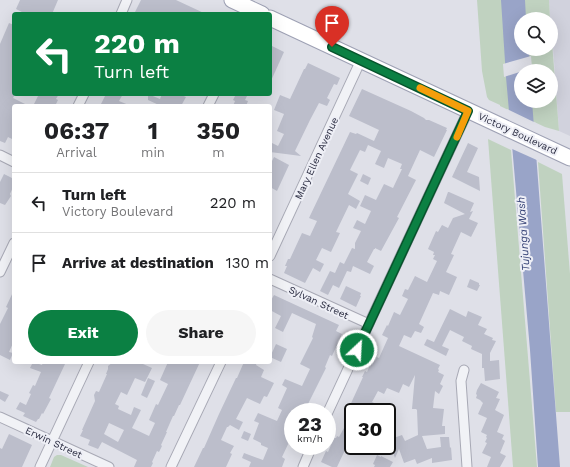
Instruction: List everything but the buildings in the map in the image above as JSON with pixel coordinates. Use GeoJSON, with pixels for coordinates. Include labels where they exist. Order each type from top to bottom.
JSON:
{"type":"FeatureCollection","features":[{"type":"Feature","properties":{"kind":"main road"},"geometry":{"type":"LineString","coordinates":[[232,0],[256,9]]}},
{"type":"Feature","properties":{"kind":"main road","name":"Victory Boulevard"},"geometry":{"type":"LineString","coordinates":[[272,19],[570,158]]}},
{"type":"Feature","properties":{"kind":"street"},"geometry":{"type":"LineString","coordinates":[[122,12],[127,0]]}},
{"type":"Feature","properties":{"kind":"street","name":"Mary Ellen Avenue"},"geometry":{"type":"LineString","coordinates":[[272,252],[361,60]]}},
{"type":"Feature","properties":{"kind":"street"},"geometry":{"type":"LineString","coordinates":[[332,403],[468,111]]}},
{"type":"Feature","properties":{"kind":"street"},"geometry":{"type":"LineString","coordinates":[[0,155],[12,161]]}},
{"type":"Feature","properties":{"kind":"street"},"geometry":{"type":"LineString","coordinates":[[0,272],[12,246]]}},
{"type":"Feature","properties":{"kind":"street","name":"Sylvan Street"},"geometry":{"type":"LineString","coordinates":[[272,280],[369,324]]}},
{"type":"Feature","properties":{"kind":"street"},"geometry":{"type":"LineString","coordinates":[[40,467],[88,364]]}},
{"type":"Feature","properties":{"kind":"street"},"geometry":{"type":"LineString","coordinates":[[171,467],[219,364]]}},
{"type":"Feature","properties":{"kind":"street"},"geometry":{"type":"LineString","coordinates":[[464,370],[461,381],[467,467]]}},
{"type":"Feature","properties":{"kind":"street","name":"Erwin Street"},"geometry":{"type":"LineString","coordinates":[[0,417],[109,467]]}},
{"type":"Feature","properties":{"kind":"street"},"geometry":{"type":"LineString","coordinates":[[303,467],[308,455]]}},
{"type":"Feature","properties":{"kind":"shaded area"},"geometry":{"type":"Polygon","coordinates":[[[549,0],[570,0],[570,136],[559,131],[557,108],[558,64],[554,64],[554,56],[558,56],[558,12],[550,12],[549,0]]]}},
{"type":"Feature","properties":{"kind":"green space"},"geometry":{"type":"Polygon","coordinates":[[[477,0],[549,0],[550,12],[514,12],[514,56],[553,56],[554,64],[514,64],[514,108],[557,108],[559,131],[545,127],[500,106],[489,100],[487,97],[482,71],[477,0]]]}},
{"type":"Feature","properties":{"kind":"green space"},"geometry":{"type":"Polygon","coordinates":[[[488,139],[511,150],[537,467],[513,467],[488,139]]]}},
{"type":"Feature","properties":{"kind":"green space"},"geometry":{"type":"Polygon","coordinates":[[[538,162],[562,174],[570,274],[570,412],[556,412],[538,162]]]}},
{"type":"Feature","properties":{"kind":"green space"},"geometry":{"type":"Polygon","coordinates":[[[61,455],[88,467],[50,467],[54,457],[61,455]]]}},
{"type":"Feature","properties":{"kind":"water","name":"Tujunga Wash"},"geometry":{"type":"Polygon","coordinates":[[[501,0],[525,0],[526,12],[514,12],[514,56],[529,56],[530,64],[514,64],[514,108],[533,108],[560,467],[538,467],[530,350],[506,77],[501,0]]]}},
{"type":"Feature","properties":{"kind":"pier"},"geometry":{"type":"Polygon","coordinates":[[[531,56],[532,64],[514,64],[514,74],[504,77],[503,64],[531,56]]]}},
{"type":"Feature","properties":{"kind":"pier"},"geometry":{"type":"Polygon","coordinates":[[[507,109],[536,123],[539,161],[510,148],[507,109]]]}},
{"type":"Feature","properties":{"kind":"slow traffic"},"geometry":{"type":"LineString","coordinates":[[420,88],[468,111],[457,137]]}},
{"type":"Feature","properties":{"kind":"route"},"geometry":{"type":"LineString","coordinates":[[332,47],[468,111],[357,350]]}}]}
